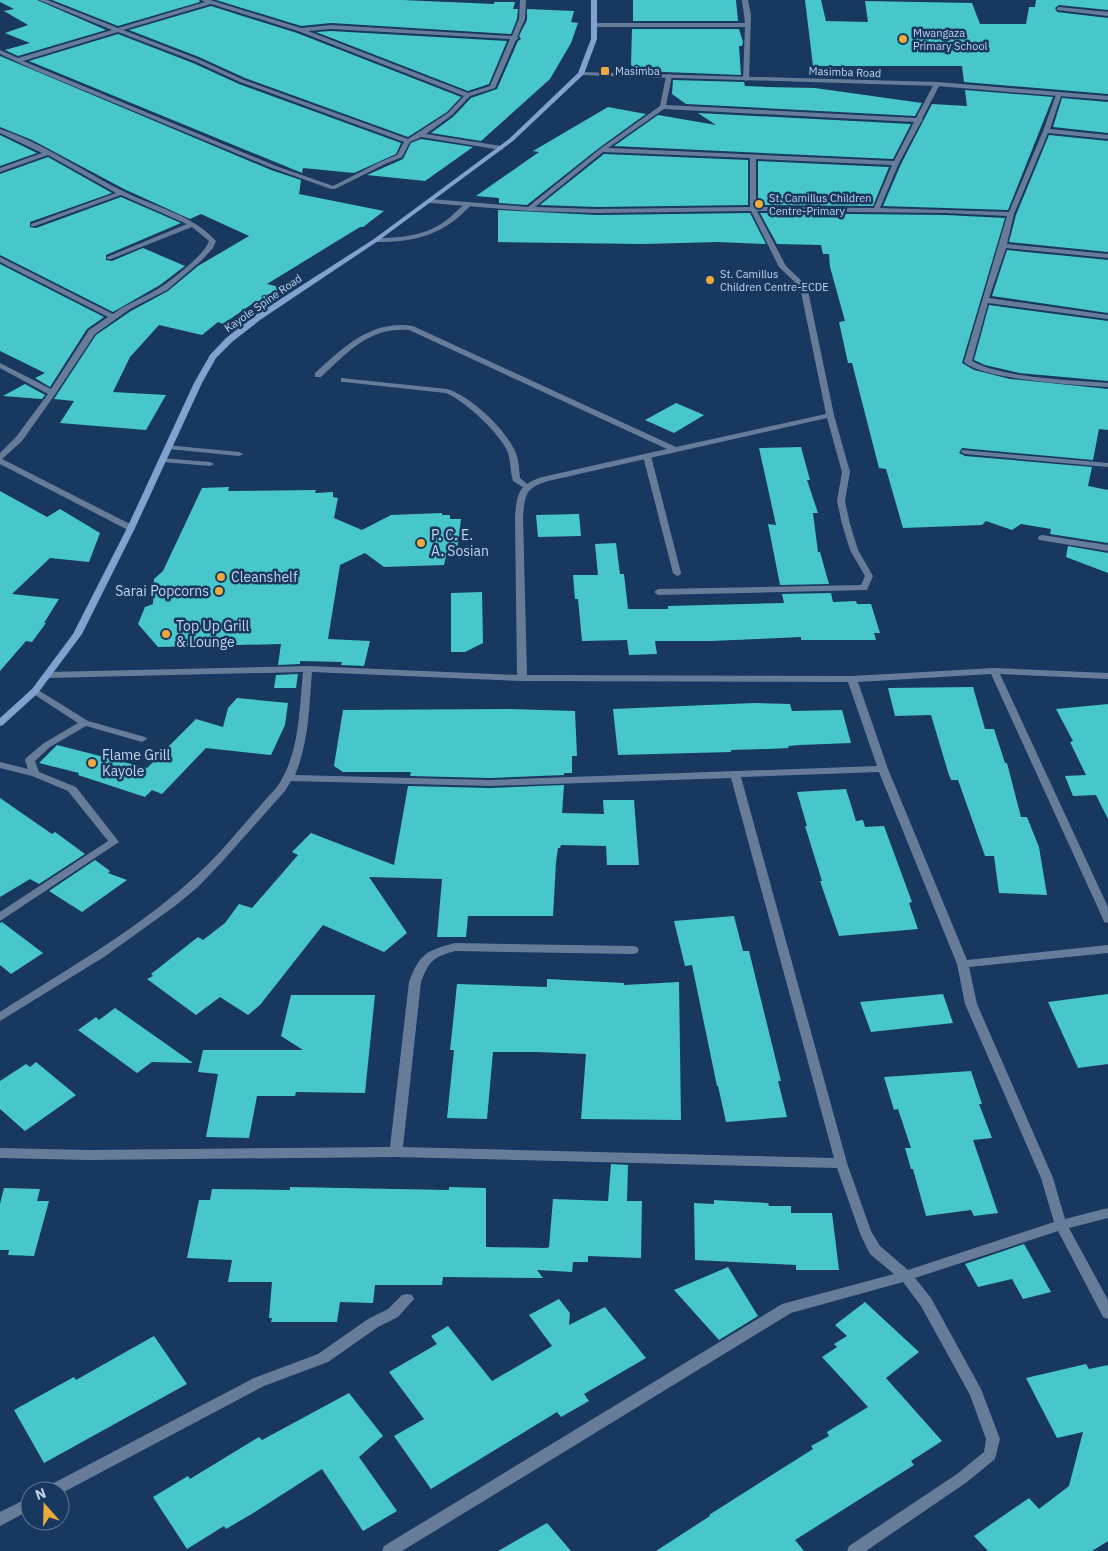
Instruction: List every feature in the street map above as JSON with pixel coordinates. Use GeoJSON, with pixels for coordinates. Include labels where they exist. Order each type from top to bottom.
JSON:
{"type":"FeatureCollection","features":[{"type":"Feature","properties":{"kind":"main road","name":"Kayole Spine Road"},"geometry":{"type":"LineString","coordinates":[[0,723],[35,691],[76,634],[131,528],[198,383],[214,357],[229,340],[257,318],[376,240],[501,148],[581,74],[594,39],[594,0]]}},
{"type":"Feature","properties":{"kind":"street"},"geometry":{"type":"LineString","coordinates":[[42,0],[116,30],[183,54],[242,81],[408,141]]}},
{"type":"Feature","properties":{"kind":"street"},"geometry":{"type":"LineString","coordinates":[[19,60],[207,1],[217,0]]}},
{"type":"Feature","properties":{"kind":"street"},"geometry":{"type":"LineString","coordinates":[[0,52],[39,70],[274,167],[333,188],[348,182],[376,165],[400,156],[408,141],[450,114],[468,96],[493,87],[516,38],[522,19],[522,0]]}},
{"type":"Feature","properties":{"kind":"street"},"geometry":{"type":"LineString","coordinates":[[745,0],[747,25],[746,79]]}},
{"type":"Feature","properties":{"kind":"street"},"geometry":{"type":"LineString","coordinates":[[207,1],[300,30],[468,96]]}},
{"type":"Feature","properties":{"kind":"street"},"geometry":{"type":"LineString","coordinates":[[1059,9],[1108,14]]}},
{"type":"Feature","properties":{"kind":"street"},"geometry":{"type":"LineString","coordinates":[[594,25],[747,25]]}},
{"type":"Feature","properties":{"kind":"street"},"geometry":{"type":"LineString","coordinates":[[300,30],[331,27],[516,38]]}},
{"type":"Feature","properties":{"kind":"street","name":"Masimba Road"},"geometry":{"type":"LineString","coordinates":[[581,74],[937,84],[1108,98]]}},
{"type":"Feature","properties":{"kind":"street"},"geometry":{"type":"LineString","coordinates":[[663,107],[669,76]]}},
{"type":"Feature","properties":{"kind":"street"},"geometry":{"type":"LineString","coordinates":[[876,211],[896,163],[937,84]]}},
{"type":"Feature","properties":{"kind":"street"},"geometry":{"type":"LineString","coordinates":[[1059,93],[1046,131],[1010,214],[1004,246],[985,300],[968,358],[971,365],[1001,373],[1108,385]]}},
{"type":"Feature","properties":{"kind":"street"},"geometry":{"type":"LineString","coordinates":[[529,209],[602,150],[663,107],[920,120]]}},
{"type":"Feature","properties":{"kind":"street"},"geometry":{"type":"LineString","coordinates":[[0,131],[48,153],[121,193],[192,224],[212,241],[211,247],[200,259],[164,288],[127,307],[92,332],[52,394],[18,440],[0,457]]}},
{"type":"Feature","properties":{"kind":"street"},"geometry":{"type":"LineString","coordinates":[[1046,131],[1108,137]]}},
{"type":"Feature","properties":{"kind":"street"},"geometry":{"type":"LineString","coordinates":[[420,135],[501,148]]}},
{"type":"Feature","properties":{"kind":"street"},"geometry":{"type":"LineString","coordinates":[[602,150],[896,163]]}},
{"type":"Feature","properties":{"kind":"street"},"geometry":{"type":"LineString","coordinates":[[0,170],[48,153]]}},
{"type":"Feature","properties":{"kind":"street"},"geometry":{"type":"LineString","coordinates":[[658,592],[864,588],[869,576],[854,550],[846,524],[841,501],[846,472],[830,415],[802,286],[783,267],[753,209],[753,158]]}},
{"type":"Feature","properties":{"kind":"street"},"geometry":{"type":"LineString","coordinates":[[32,225],[121,193]]}},
{"type":"Feature","properties":{"kind":"street"},"geometry":{"type":"LineString","coordinates":[[430,201],[529,209],[597,211],[753,209],[1010,214]]}},
{"type":"Feature","properties":{"kind":"street"},"geometry":{"type":"LineString","coordinates":[[376,240],[395,240],[431,233],[447,225],[469,204]]}},
{"type":"Feature","properties":{"kind":"street"},"geometry":{"type":"LineString","coordinates":[[108,258],[192,224]]}},
{"type":"Feature","properties":{"kind":"street"},"geometry":{"type":"LineString","coordinates":[[1004,246],[1108,256]]}},
{"type":"Feature","properties":{"kind":"street"},"geometry":{"type":"LineString","coordinates":[[0,258],[114,318]]}},
{"type":"Feature","properties":{"kind":"street"},"geometry":{"type":"LineString","coordinates":[[985,300],[1108,317]]}},
{"type":"Feature","properties":{"kind":"street"},"geometry":{"type":"LineString","coordinates":[[318,376],[368,333],[399,326],[410,328],[674,450]]}},
{"type":"Feature","properties":{"kind":"street"},"geometry":{"type":"LineString","coordinates":[[0,365],[52,394]]}},
{"type":"Feature","properties":{"kind":"street"},"geometry":{"type":"LineString","coordinates":[[344,380],[447,391],[460,396],[484,418],[510,449],[516,479],[527,487]]}},
{"type":"Feature","properties":{"kind":"street"},"geometry":{"type":"LineString","coordinates":[[522,678],[520,517],[521,497],[527,487],[543,480],[830,415]]}},
{"type":"Feature","properties":{"kind":"street"},"geometry":{"type":"LineString","coordinates":[[169,447],[239,454]]}},
{"type":"Feature","properties":{"kind":"street"},"geometry":{"type":"LineString","coordinates":[[965,452],[1108,465]]}},
{"type":"Feature","properties":{"kind":"street"},"geometry":{"type":"LineString","coordinates":[[647,456],[676,573]]}},
{"type":"Feature","properties":{"kind":"street"},"geometry":{"type":"LineString","coordinates":[[163,460],[210,464]]}},
{"type":"Feature","properties":{"kind":"street"},"geometry":{"type":"LineString","coordinates":[[0,461],[131,528]]}},
{"type":"Feature","properties":{"kind":"street"},"geometry":{"type":"LineString","coordinates":[[1042,538],[1108,548]]}},
{"type":"Feature","properties":{"kind":"street"},"geometry":{"type":"LineString","coordinates":[[0,1017],[110,946],[167,906],[194,883],[290,778],[299,750],[308,668]]}},
{"type":"Feature","properties":{"kind":"street"},"geometry":{"type":"LineString","coordinates":[[48,675],[308,668],[522,678],[852,679],[994,672],[1108,676]]}},
{"type":"Feature","properties":{"kind":"street"},"geometry":{"type":"LineString","coordinates":[[994,672],[1108,920]]}},
{"type":"Feature","properties":{"kind":"street"},"geometry":{"type":"LineString","coordinates":[[852,679],[883,769],[963,964],[971,1004],[1046,1178],[1061,1226],[1108,1313]]}},
{"type":"Feature","properties":{"kind":"street"},"geometry":{"type":"LineString","coordinates":[[35,691],[85,723],[142,739]]}},
{"type":"Feature","properties":{"kind":"street"},"geometry":{"type":"LineString","coordinates":[[35,774],[30,760],[47,746],[85,723]]}},
{"type":"Feature","properties":{"kind":"street"},"geometry":{"type":"LineString","coordinates":[[0,765],[35,774],[72,788],[114,842],[0,917]]}},
{"type":"Feature","properties":{"kind":"street"},"geometry":{"type":"LineString","coordinates":[[290,778],[490,783],[883,769]]}},
{"type":"Feature","properties":{"kind":"street"},"geometry":{"type":"LineString","coordinates":[[735,774],[841,1164],[865,1232],[875,1250],[906,1276],[926,1302],[976,1393],[993,1439],[990,1455],[962,1478],[854,1551]]}},
{"type":"Feature","properties":{"kind":"street"},"geometry":{"type":"LineString","coordinates":[[396,1152],[415,982],[422,960],[434,953],[455,947],[633,950]]}},
{"type":"Feature","properties":{"kind":"street"},"geometry":{"type":"LineString","coordinates":[[963,964],[1108,949]]}},
{"type":"Feature","properties":{"kind":"street"},"geometry":{"type":"LineString","coordinates":[[0,1153],[89,1155],[396,1152],[841,1164]]}},
{"type":"Feature","properties":{"kind":"street"},"geometry":{"type":"LineString","coordinates":[[389,1551],[787,1308],[906,1276],[1061,1226],[1108,1214]]}},
{"type":"Feature","properties":{"kind":"street"},"geometry":{"type":"LineString","coordinates":[[70,1482],[259,1382],[323,1358],[373,1322],[393,1314],[407,1299]]}},
{"type":"Feature","properties":{"kind":"street"},"geometry":{"type":"LineString","coordinates":[[0,1519],[20,1508]]}},
{"type":"Feature","properties":{"kind":"building"},"geometry":{"type":"Polygon","coordinates":[[[0,0],[37,0],[106,30],[18,56],[5,50],[30,43],[5,33],[28,25],[4,11],[14,9],[0,2],[0,0]]]}},
{"type":"Feature","properties":{"kind":"building"},"geometry":{"type":"Polygon","coordinates":[[[52,0],[199,0],[200,2],[118,26],[52,0]]]}},
{"type":"Feature","properties":{"kind":"building"},"geometry":{"type":"Polygon","coordinates":[[[216,0],[402,0],[494,4],[494,2],[515,2],[513,9],[518,9],[517,19],[511,34],[331,23],[301,26],[216,0]]]}},
{"type":"Feature","properties":{"kind":"building"},"geometry":{"type":"Polygon","coordinates":[[[633,0],[736,0],[738,21],[633,21],[633,0]]]}},
{"type":"Feature","properties":{"kind":"building"},"geometry":{"type":"Polygon","coordinates":[[[805,0],[821,0],[826,21],[868,22],[865,1],[972,3],[980,24],[1026,24],[1029,7],[1035,7],[1036,0],[1108,0],[1108,10],[1059,5],[1055,8],[1057,12],[1108,18],[1108,94],[964,82],[962,66],[813,66],[805,0]]]}},
{"type":"Feature","properties":{"kind":"building"},"geometry":{"type":"Polygon","coordinates":[[[211,6],[297,33],[461,97],[447,112],[408,137],[245,78],[199,57],[129,30],[211,6]]]}},
{"type":"Feature","properties":{"kind":"building"},"geometry":{"type":"Polygon","coordinates":[[[527,9],[574,11],[571,22],[578,23],[571,43],[550,79],[481,141],[431,133],[453,117],[471,98],[497,89],[518,41],[521,39],[519,36],[527,20],[527,9]]]}},
{"type":"Feature","properties":{"kind":"building"},"geometry":{"type":"Polygon","coordinates":[[[632,29],[739,29],[743,42],[742,46],[739,46],[741,75],[639,71],[631,65],[632,29]]]}},
{"type":"Feature","properties":{"kind":"building"},"geometry":{"type":"Polygon","coordinates":[[[331,31],[507,41],[489,84],[468,91],[316,32],[331,31]]]}},
{"type":"Feature","properties":{"kind":"building"},"geometry":{"type":"Polygon","coordinates":[[[118,34],[193,63],[239,84],[401,143],[396,154],[354,173],[303,168],[302,173],[29,61],[118,34]]]}},
{"type":"Feature","properties":{"kind":"building"},"geometry":{"type":"Polygon","coordinates":[[[0,56],[271,170],[301,180],[299,194],[384,211],[363,227],[360,227],[267,284],[283,288],[259,306],[252,304],[223,324],[218,322],[202,335],[159,325],[130,357],[113,392],[166,395],[146,430],[60,423],[74,401],[54,399],[96,335],[131,311],[168,291],[198,266],[249,236],[201,214],[190,219],[124,189],[32,140],[0,127],[0,56]]]}},
{"type":"Feature","properties":{"kind":"building"},"geometry":{"type":"Polygon","coordinates":[[[673,80],[744,82],[745,86],[815,88],[922,103],[915,116],[686,104],[672,94],[673,80]]]}},
{"type":"Feature","properties":{"kind":"building"},"geometry":{"type":"Polygon","coordinates":[[[965,90],[1053,97],[1008,210],[883,206],[901,164],[932,104],[967,106],[965,90]]]}},
{"type":"Feature","properties":{"kind":"building"},"geometry":{"type":"Polygon","coordinates":[[[1062,98],[1108,102],[1108,133],[1053,127],[1062,98]]]}},
{"type":"Feature","properties":{"kind":"building"},"geometry":{"type":"Polygon","coordinates":[[[608,107],[646,114],[599,148],[527,205],[499,203],[499,198],[476,196],[539,152],[533,151],[608,107]]]}},
{"type":"Feature","properties":{"kind":"building"},"geometry":{"type":"Polygon","coordinates":[[[698,113],[911,124],[893,159],[614,146],[658,115],[716,125],[698,113]]]}},
{"type":"Feature","properties":{"kind":"building"},"geometry":{"type":"Polygon","coordinates":[[[0,135],[37,153],[0,166],[0,135]]]}},
{"type":"Feature","properties":{"kind":"building"},"geometry":{"type":"Polygon","coordinates":[[[1049,135],[1108,141],[1108,252],[1009,242],[1016,215],[1049,135]]]}},
{"type":"Feature","properties":{"kind":"building"},"geometry":{"type":"Polygon","coordinates":[[[421,139],[473,147],[425,181],[367,175],[403,159],[411,143],[421,139]]]}},
{"type":"Feature","properties":{"kind":"building"},"geometry":{"type":"Polygon","coordinates":[[[604,154],[748,160],[748,205],[597,207],[540,205],[604,154]]]}},
{"type":"Feature","properties":{"kind":"building"},"geometry":{"type":"Polygon","coordinates":[[[48,157],[112,193],[30,222],[30,227],[36,228],[121,197],[181,223],[106,255],[106,260],[112,261],[143,248],[185,266],[160,285],[113,312],[0,255],[0,174],[48,157]]]}},
{"type":"Feature","properties":{"kind":"building"},"geometry":{"type":"Polygon","coordinates":[[[758,161],[889,167],[873,206],[758,205],[758,161]]]}},
{"type":"Feature","properties":{"kind":"building"},"geometry":{"type":"Polygon","coordinates":[[[498,210],[597,215],[750,213],[766,244],[718,242],[643,244],[498,242],[498,210]]]}},
{"type":"Feature","properties":{"kind":"building"},"geometry":{"type":"Polygon","coordinates":[[[760,213],[946,215],[1005,218],[962,363],[974,370],[1010,379],[1108,389],[1108,430],[1099,429],[1093,460],[962,448],[959,453],[965,456],[1092,467],[1088,486],[1108,490],[1108,543],[1050,534],[1051,529],[1021,524],[1012,530],[986,521],[982,525],[903,528],[886,469],[879,468],[852,363],[848,363],[839,322],[845,321],[830,267],[829,254],[823,254],[821,245],[777,244],[760,213]]]}},
{"type":"Feature","properties":{"kind":"building"},"geometry":{"type":"Polygon","coordinates":[[[1007,250],[1108,260],[1108,313],[992,296],[1007,250]]]}},
{"type":"Feature","properties":{"kind":"building"},"geometry":{"type":"Polygon","coordinates":[[[0,264],[104,317],[87,329],[50,387],[35,378],[45,373],[0,351],[0,264]]]}},
{"type":"Feature","properties":{"kind":"building"},"geometry":{"type":"Polygon","coordinates":[[[989,305],[1108,321],[1108,381],[1019,373],[985,365],[974,360],[989,305]]]}},
{"type":"Feature","properties":{"kind":"building"},"geometry":{"type":"Polygon","coordinates":[[[25,384],[45,395],[42,399],[3,396],[25,384]]]}},
{"type":"Feature","properties":{"kind":"building"},"geometry":{"type":"Polygon","coordinates":[[[676,403],[704,415],[674,433],[645,420],[676,403]]]}},
{"type":"Feature","properties":{"kind":"building"},"geometry":{"type":"Polygon","coordinates":[[[801,447],[810,480],[807,480],[818,513],[813,513],[818,552],[820,552],[829,584],[780,585],[768,524],[776,525],[759,448],[801,447]]]}},
{"type":"Feature","properties":{"kind":"building"},"geometry":{"type":"Polygon","coordinates":[[[229,487],[228,491],[316,490],[315,493],[333,492],[333,497],[338,498],[334,518],[362,530],[391,515],[442,513],[442,515],[450,515],[450,519],[461,519],[457,551],[447,552],[444,565],[384,567],[365,553],[340,565],[328,639],[370,641],[364,666],[341,665],[342,662],[300,661],[300,664],[278,665],[281,644],[158,647],[138,624],[145,607],[153,604],[154,579],[163,571],[202,488],[229,487]]]}},
{"type":"Feature","properties":{"kind":"building"},"geometry":{"type":"Polygon","coordinates":[[[0,491],[47,517],[60,509],[100,533],[89,562],[50,558],[12,594],[59,599],[44,623],[46,623],[32,642],[26,641],[0,671],[0,491]]]}},
{"type":"Feature","properties":{"kind":"building"},"geometry":{"type":"Polygon","coordinates":[[[579,514],[581,536],[538,537],[536,515],[579,514]]]}},
{"type":"Feature","properties":{"kind":"building"},"geometry":{"type":"Polygon","coordinates":[[[616,543],[620,574],[624,574],[628,609],[668,609],[668,606],[784,603],[782,594],[831,593],[833,602],[856,601],[857,604],[871,604],[880,633],[874,633],[876,640],[801,640],[801,637],[711,641],[655,641],[657,654],[629,655],[627,640],[582,641],[578,599],[575,599],[573,575],[598,575],[595,544],[616,543]]]}},
{"type":"Feature","properties":{"kind":"building"},"geometry":{"type":"Polygon","coordinates":[[[1068,546],[1108,553],[1108,573],[1066,557],[1068,546]]]}},
{"type":"Feature","properties":{"kind":"building"},"geometry":{"type":"Polygon","coordinates":[[[482,592],[483,643],[465,652],[451,652],[451,593],[482,592]]]}},
{"type":"Feature","properties":{"kind":"building"},"geometry":{"type":"Polygon","coordinates":[[[298,674],[296,688],[274,688],[276,675],[298,674]]]}},
{"type":"Feature","properties":{"kind":"building"},"geometry":{"type":"Polygon","coordinates":[[[973,687],[985,729],[994,729],[1005,763],[1007,763],[1021,817],[1027,817],[1039,847],[1047,895],[999,893],[994,856],[985,856],[958,780],[951,780],[931,715],[895,716],[888,688],[973,687]]]}},
{"type":"Feature","properties":{"kind":"building"},"geometry":{"type":"Polygon","coordinates":[[[237,698],[288,703],[285,725],[271,755],[206,748],[162,794],[152,790],[145,797],[78,775],[79,773],[39,763],[57,745],[147,768],[196,719],[223,727],[228,708],[237,698]]]}},
{"type":"Feature","properties":{"kind":"building"},"geometry":{"type":"Polygon","coordinates":[[[754,703],[790,704],[792,711],[842,710],[851,743],[731,750],[731,752],[618,755],[613,709],[754,703]]]}},
{"type":"Feature","properties":{"kind":"building"},"geometry":{"type":"Polygon","coordinates":[[[1108,704],[1108,819],[1096,795],[1073,796],[1065,776],[1086,775],[1070,742],[1073,741],[1056,709],[1108,704]]]}},
{"type":"Feature","properties":{"kind":"building"},"geometry":{"type":"Polygon","coordinates":[[[509,709],[575,711],[577,756],[572,756],[572,773],[564,773],[564,775],[490,778],[410,776],[411,772],[343,772],[334,766],[343,710],[509,709]]]}},
{"type":"Feature","properties":{"kind":"building"},"geometry":{"type":"Polygon","coordinates":[[[564,785],[562,813],[604,814],[603,800],[634,800],[639,865],[607,865],[606,846],[561,845],[558,848],[556,862],[553,916],[468,916],[466,937],[437,937],[442,879],[369,877],[407,933],[384,952],[323,925],[260,1005],[248,1015],[220,997],[196,1015],[147,979],[198,937],[203,940],[225,923],[239,904],[252,908],[298,855],[292,852],[311,833],[394,865],[408,786],[490,788],[564,785]]]}},
{"type":"Feature","properties":{"kind":"building"},"geometry":{"type":"Polygon","coordinates":[[[846,789],[856,821],[863,820],[865,827],[884,826],[912,902],[909,903],[918,929],[839,936],[820,881],[822,881],[797,792],[846,789]]]}},
{"type":"Feature","properties":{"kind":"building"},"geometry":{"type":"Polygon","coordinates":[[[0,798],[52,834],[55,832],[85,854],[39,884],[30,879],[0,897],[0,798]]]}},
{"type":"Feature","properties":{"kind":"building"},"geometry":{"type":"Polygon","coordinates":[[[95,860],[110,871],[108,873],[127,880],[82,912],[49,891],[95,860]]]}},
{"type":"Feature","properties":{"kind":"building"},"geometry":{"type":"Polygon","coordinates":[[[734,916],[743,951],[749,951],[781,1081],[778,1081],[787,1117],[726,1122],[692,965],[685,966],[674,921],[734,916]]]}},
{"type":"Feature","properties":{"kind":"building"},"geometry":{"type":"Polygon","coordinates":[[[2,922],[43,953],[11,974],[0,965],[0,923],[2,922]]]}},
{"type":"Feature","properties":{"kind":"building"},"geometry":{"type":"Polygon","coordinates":[[[547,979],[624,983],[624,985],[679,982],[681,1120],[581,1119],[586,1054],[536,1052],[493,1052],[487,1119],[447,1118],[454,1050],[450,1050],[457,984],[547,987],[547,979]]]}},
{"type":"Feature","properties":{"kind":"building"},"geometry":{"type":"Polygon","coordinates":[[[943,994],[953,1023],[871,1032],[860,1002],[943,994]]]}},
{"type":"Feature","properties":{"kind":"building"},"geometry":{"type":"Polygon","coordinates":[[[1108,994],[1108,1064],[1078,1068],[1048,1002],[1108,994]]]}},
{"type":"Feature","properties":{"kind":"building"},"geometry":{"type":"Polygon","coordinates":[[[291,995],[375,995],[365,1093],[296,1092],[295,1096],[257,1096],[249,1138],[206,1137],[218,1074],[198,1072],[203,1050],[303,1050],[281,1036],[291,995]]]}},
{"type":"Feature","properties":{"kind":"building"},"geometry":{"type":"Polygon","coordinates":[[[115,1008],[193,1063],[152,1062],[137,1073],[78,1030],[96,1017],[99,1020],[115,1008]]]}},
{"type":"Feature","properties":{"kind":"building"},"geometry":{"type":"Polygon","coordinates":[[[36,1062],[76,1095],[25,1131],[0,1109],[0,1081],[26,1064],[30,1067],[36,1062]]]}},
{"type":"Feature","properties":{"kind":"building"},"geometry":{"type":"Polygon","coordinates":[[[971,1071],[982,1104],[979,1104],[992,1138],[973,1140],[998,1213],[974,1216],[971,1210],[926,1216],[905,1148],[911,1148],[898,1109],[894,1110],[884,1077],[971,1071]]]}},
{"type":"Feature","properties":{"kind":"building"},"geometry":{"type":"Polygon","coordinates":[[[611,1164],[628,1165],[627,1201],[642,1201],[641,1258],[588,1256],[588,1262],[573,1262],[572,1272],[537,1270],[543,1278],[443,1277],[442,1285],[375,1285],[373,1303],[340,1302],[337,1322],[271,1322],[272,1318],[269,1318],[272,1282],[228,1282],[232,1260],[187,1258],[199,1200],[210,1200],[212,1189],[290,1190],[290,1187],[449,1190],[449,1187],[486,1188],[486,1247],[547,1248],[549,1247],[553,1199],[608,1201],[611,1164]]]}},
{"type":"Feature","properties":{"kind":"building"},"geometry":{"type":"Polygon","coordinates":[[[4,1188],[40,1189],[37,1201],[49,1201],[34,1256],[8,1255],[9,1250],[0,1250],[0,1204],[4,1188]]]}},
{"type":"Feature","properties":{"kind":"building"},"geometry":{"type":"Polygon","coordinates":[[[714,1200],[768,1203],[769,1206],[791,1206],[791,1213],[832,1213],[839,1270],[796,1270],[796,1265],[695,1260],[694,1203],[714,1204],[714,1200]]]}},
{"type":"Feature","properties":{"kind":"building"},"geometry":{"type":"Polygon","coordinates":[[[1024,1244],[1051,1292],[1023,1299],[1012,1279],[978,1287],[965,1264],[1024,1244]]]}},
{"type":"Feature","properties":{"kind":"building"},"geometry":{"type":"Polygon","coordinates":[[[728,1267],[758,1316],[719,1340],[674,1290],[728,1267]]]}},
{"type":"Feature","properties":{"kind":"building"},"geometry":{"type":"Polygon","coordinates":[[[559,1299],[570,1313],[569,1325],[605,1307],[646,1358],[584,1394],[589,1401],[561,1417],[557,1412],[431,1489],[394,1436],[424,1419],[389,1372],[437,1344],[431,1336],[448,1326],[492,1381],[552,1346],[529,1315],[559,1299]]]}},
{"type":"Feature","properties":{"kind":"building"},"geometry":{"type":"Polygon","coordinates":[[[865,1302],[919,1352],[886,1378],[942,1441],[911,1461],[914,1465],[795,1540],[804,1551],[656,1551],[813,1449],[811,1446],[829,1436],[827,1432],[868,1407],[822,1357],[837,1347],[834,1344],[847,1336],[835,1325],[865,1302]]]}},
{"type":"Feature","properties":{"kind":"building"},"geometry":{"type":"Polygon","coordinates":[[[154,1336],[187,1384],[44,1463],[14,1410],[74,1377],[76,1380],[154,1336]]]}},
{"type":"Feature","properties":{"kind":"building"},"geometry":{"type":"Polygon","coordinates":[[[1086,1364],[1089,1369],[1108,1365],[1108,1541],[1092,1551],[988,1551],[974,1536],[1029,1498],[1039,1509],[1069,1486],[1083,1432],[1057,1438],[1026,1378],[1086,1364]]]}},
{"type":"Feature","properties":{"kind":"building"},"geometry":{"type":"Polygon","coordinates":[[[349,1393],[383,1436],[359,1457],[397,1511],[363,1531],[322,1469],[250,1515],[226,1529],[224,1526],[187,1549],[153,1497],[188,1476],[190,1479],[259,1437],[262,1440],[349,1393]]]}},
{"type":"Feature","properties":{"kind":"building"},"geometry":{"type":"Polygon","coordinates":[[[547,1523],[571,1551],[498,1551],[547,1523]]]}},
{"type":"Feature","properties":{"kind":"place","name":"Mwangaza Primary School"},"geometry":{"type":"Point","coordinates":[903,39]}},
{"type":"Feature","properties":{"kind":"place","name":"Masimba"},"geometry":{"type":"Point","coordinates":[605,71]}},
{"type":"Feature","properties":{"kind":"place","name":"St. Camillus Children Centre-Primary"},"geometry":{"type":"Point","coordinates":[759,204]}},
{"type":"Feature","properties":{"kind":"place","name":"St. Camillus Children Centre-ECDE"},"geometry":{"type":"Point","coordinates":[710,280]}},
{"type":"Feature","properties":{"kind":"place","name":"P. C. E. A. Sosian"},"geometry":{"type":"Point","coordinates":[421,543]}},
{"type":"Feature","properties":{"kind":"place","name":"Cleanshelf"},"geometry":{"type":"Point","coordinates":[221,577]}},
{"type":"Feature","properties":{"kind":"place","name":"Sarai Popcorns"},"geometry":{"type":"Point","coordinates":[219,591]}},
{"type":"Feature","properties":{"kind":"place","name":"Top Up Grill & Lounge"},"geometry":{"type":"Point","coordinates":[166,634]}},
{"type":"Feature","properties":{"kind":"place","name":"Flame Grill Kayole"},"geometry":{"type":"Point","coordinates":[92,763]}}]}
